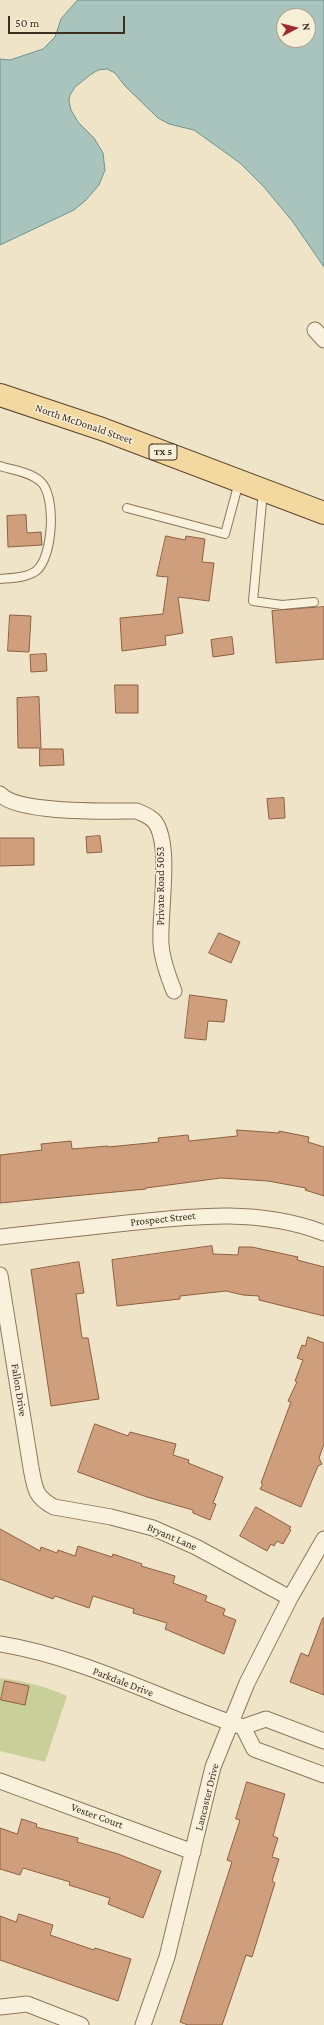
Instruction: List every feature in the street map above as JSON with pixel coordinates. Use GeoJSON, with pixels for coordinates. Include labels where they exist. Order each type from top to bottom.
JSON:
{"type":"FeatureCollection","features":[{"type":"Feature","properties":{"kind":"main road","name":"North McDonald Street"},"geometry":{"type":"LineString","coordinates":[[0,395],[102,430],[324,513]]}},
{"type":"Feature","properties":{"kind":"street","name":"Private Road 5053"},"geometry":{"type":"LineString","coordinates":[[0,794],[16,802],[53,810],[137,812],[148,816],[156,823],[160,834],[163,851],[161,943],[168,975],[174,991]]}},
{"type":"Feature","properties":{"kind":"street","name":"Prospect Street"},"geometry":{"type":"LineString","coordinates":[[0,1237],[188,1216],[224,1214],[300,1224],[324,1233]]}},
{"type":"Feature","properties":{"kind":"street","name":"Fallon Drive"},"geometry":{"type":"LineString","coordinates":[[0,1275],[34,1484],[37,1495],[44,1502]]}},
{"type":"Feature","properties":{"kind":"street","name":"Bryant Lane"},"geometry":{"type":"LineString","coordinates":[[44,1502],[54,1508],[125,1520],[167,1534],[196,1547],[290,1598]]}},
{"type":"Feature","properties":{"kind":"street","name":"Lancaster Drive"},"geometry":{"type":"LineString","coordinates":[[143,2025],[167,1957],[194,1852],[213,1767],[238,1726],[247,1683],[290,1598],[324,1539]]}},
{"type":"Feature","properties":{"kind":"street","name":"Parkdale Drive"},"geometry":{"type":"LineString","coordinates":[[0,1644],[35,1651],[67,1661],[238,1726]]}},
{"type":"Feature","properties":{"kind":"street"},"geometry":{"type":"LineString","coordinates":[[324,1741],[266,1719],[238,1726],[254,1749],[324,1775]]}},
{"type":"Feature","properties":{"kind":"street","name":"Vester Court"},"geometry":{"type":"LineString","coordinates":[[0,1781],[194,1852]]}},
{"type":"Feature","properties":{"kind":"street"},"geometry":{"type":"LineString","coordinates":[[0,2007],[27,2004],[81,2025]]}},
{"type":"Feature","properties":{"kind":"lane"},"geometry":{"type":"LineString","coordinates":[[0,466],[28,474],[40,480],[46,487],[49,498],[50,518],[47,552],[42,564],[35,571],[19,577],[0,579]]}},
{"type":"Feature","properties":{"kind":"lane"},"geometry":{"type":"LineString","coordinates":[[127,508],[225,534],[240,481]]}},
{"type":"Feature","properties":{"kind":"lane"},"geometry":{"type":"LineString","coordinates":[[263,490],[253,601],[282,605],[314,602]]}},
{"type":"Feature","properties":{"kind":"green space"},"geometry":{"type":"Polygon","coordinates":[[[0,1678],[34,1684],[67,1696],[45,1762],[0,1751],[0,1678]]]}},
{"type":"Feature","properties":{"kind":"water"},"geometry":{"type":"Polygon","coordinates":[[[78,0],[324,0],[324,267],[293,222],[264,187],[240,163],[194,130],[169,124],[158,118],[125,86],[115,73],[107,69],[98,70],[75,87],[70,95],[69,101],[71,110],[78,122],[94,138],[103,153],[105,170],[99,185],[85,201],[74,210],[0,245],[0,59],[10,60],[43,49],[55,37],[61,19],[78,0]]]}},
{"type":"Feature","properties":{"kind":"building"},"geometry":{"type":"Polygon","coordinates":[[[26,515],[27,533],[41,532],[42,545],[8,547],[7,516],[26,515]]]}},
{"type":"Feature","properties":{"kind":"building"},"geometry":{"type":"Polygon","coordinates":[[[166,536],[185,540],[186,536],[205,539],[202,562],[214,563],[209,601],[178,597],[183,633],[165,636],[166,645],[122,651],[120,618],[163,614],[168,577],[157,576],[166,536]]]}},
{"type":"Feature","properties":{"kind":"building"},"geometry":{"type":"Polygon","coordinates":[[[324,607],[324,659],[276,663],[272,611],[324,607]]]}},
{"type":"Feature","properties":{"kind":"building"},"geometry":{"type":"Polygon","coordinates":[[[10,615],[31,616],[29,652],[8,651],[10,615]]]}},
{"type":"Feature","properties":{"kind":"building"},"geometry":{"type":"Polygon","coordinates":[[[232,637],[234,654],[213,657],[211,640],[232,637]]]}},
{"type":"Feature","properties":{"kind":"building"},"geometry":{"type":"Polygon","coordinates":[[[46,654],[47,671],[31,672],[30,655],[46,654]]]}},
{"type":"Feature","properties":{"kind":"building"},"geometry":{"type":"Polygon","coordinates":[[[115,685],[138,685],[138,713],[116,713],[115,685]]]}},
{"type":"Feature","properties":{"kind":"building"},"geometry":{"type":"Polygon","coordinates":[[[39,697],[41,748],[18,748],[17,698],[39,697]]]}},
{"type":"Feature","properties":{"kind":"building"},"geometry":{"type":"Polygon","coordinates":[[[40,749],[63,749],[64,765],[40,766],[40,749]]]}},
{"type":"Feature","properties":{"kind":"building"},"geometry":{"type":"Polygon","coordinates":[[[284,798],[285,818],[269,819],[267,799],[284,798]]]}},
{"type":"Feature","properties":{"kind":"building"},"geometry":{"type":"Polygon","coordinates":[[[100,836],[102,852],[87,853],[86,837],[100,836]]]}},
{"type":"Feature","properties":{"kind":"building"},"geometry":{"type":"Polygon","coordinates":[[[0,838],[34,838],[34,865],[0,866],[0,838]]]}},
{"type":"Feature","properties":{"kind":"building"},"geometry":{"type":"Polygon","coordinates":[[[219,933],[240,942],[231,963],[209,953],[219,933]]]}},
{"type":"Feature","properties":{"kind":"building"},"geometry":{"type":"Polygon","coordinates":[[[190,995],[227,1000],[224,1022],[208,1021],[206,1040],[185,1038],[190,995]]]}},
{"type":"Feature","properties":{"kind":"building"},"geometry":{"type":"Polygon","coordinates":[[[237,1130],[279,1133],[279,1131],[309,1137],[308,1142],[324,1147],[324,1196],[305,1190],[306,1188],[268,1181],[221,1178],[146,1189],[0,1203],[0,1155],[42,1150],[41,1144],[71,1141],[72,1149],[108,1147],[159,1142],[158,1138],[188,1135],[189,1141],[237,1136],[237,1130]]]}},
{"type":"Feature","properties":{"kind":"building"},"geometry":{"type":"Polygon","coordinates":[[[212,1246],[213,1254],[238,1255],[239,1247],[252,1247],[298,1257],[297,1260],[324,1267],[324,1316],[259,1300],[259,1296],[243,1295],[226,1291],[180,1296],[180,1299],[117,1306],[112,1260],[212,1246]]]}},
{"type":"Feature","properties":{"kind":"building"},"geometry":{"type":"Polygon","coordinates":[[[79,1262],[84,1293],[76,1294],[82,1338],[88,1338],[99,1399],[51,1406],[31,1270],[79,1262]]]}},
{"type":"Feature","properties":{"kind":"building"},"geometry":{"type":"Polygon","coordinates":[[[308,1337],[324,1343],[324,1444],[319,1458],[322,1464],[318,1466],[301,1507],[260,1489],[291,1402],[288,1401],[297,1382],[295,1381],[303,1360],[297,1358],[302,1345],[305,1346],[308,1337]]]}},
{"type":"Feature","properties":{"kind":"building"},"geometry":{"type":"Polygon","coordinates":[[[95,1424],[128,1436],[130,1432],[176,1444],[173,1455],[189,1460],[188,1463],[223,1477],[213,1503],[216,1504],[210,1520],[193,1513],[193,1510],[147,1497],[78,1472],[95,1424]]]}},
{"type":"Feature","properties":{"kind":"building"},"geometry":{"type":"Polygon","coordinates":[[[256,1507],[291,1527],[289,1529],[291,1530],[283,1544],[277,1541],[274,1546],[271,1544],[267,1551],[240,1536],[256,1507]]]}},
{"type":"Feature","properties":{"kind":"building"},"geometry":{"type":"Polygon","coordinates":[[[0,1529],[40,1551],[41,1547],[57,1553],[58,1550],[75,1556],[78,1546],[112,1557],[113,1554],[142,1564],[141,1566],[175,1576],[173,1583],[207,1596],[205,1601],[225,1609],[223,1615],[236,1620],[224,1654],[165,1629],[167,1623],[133,1613],[134,1609],[93,1596],[89,1608],[55,1596],[53,1599],[0,1579],[0,1529]]]}},
{"type":"Feature","properties":{"kind":"building"},"geometry":{"type":"Polygon","coordinates":[[[323,1618],[324,1695],[290,1682],[301,1653],[308,1656],[323,1618]]]}},
{"type":"Feature","properties":{"kind":"building"},"geometry":{"type":"Polygon","coordinates":[[[5,1681],[29,1686],[25,1705],[1,1700],[5,1681]]]}},
{"type":"Feature","properties":{"kind":"building"},"geometry":{"type":"Polygon","coordinates":[[[247,1782],[285,1794],[273,1836],[278,1838],[272,1857],[279,1859],[272,1881],[275,1883],[252,1957],[246,1955],[222,2025],[188,2025],[180,2022],[232,1862],[227,1860],[240,1820],[236,1819],[247,1782]]]}},
{"type":"Feature","properties":{"kind":"building"},"geometry":{"type":"Polygon","coordinates":[[[22,1819],[37,1824],[36,1827],[78,1838],[77,1842],[118,1854],[161,1871],[143,1918],[108,1904],[110,1898],[69,1885],[70,1882],[23,1868],[20,1875],[0,1869],[0,1828],[17,1834],[22,1819]]]}},
{"type":"Feature","properties":{"kind":"building"},"geometry":{"type":"Polygon","coordinates":[[[19,1914],[53,1925],[50,1935],[94,1950],[95,1948],[131,1959],[118,2001],[0,1960],[0,1916],[16,1922],[19,1914]]]}}]}
